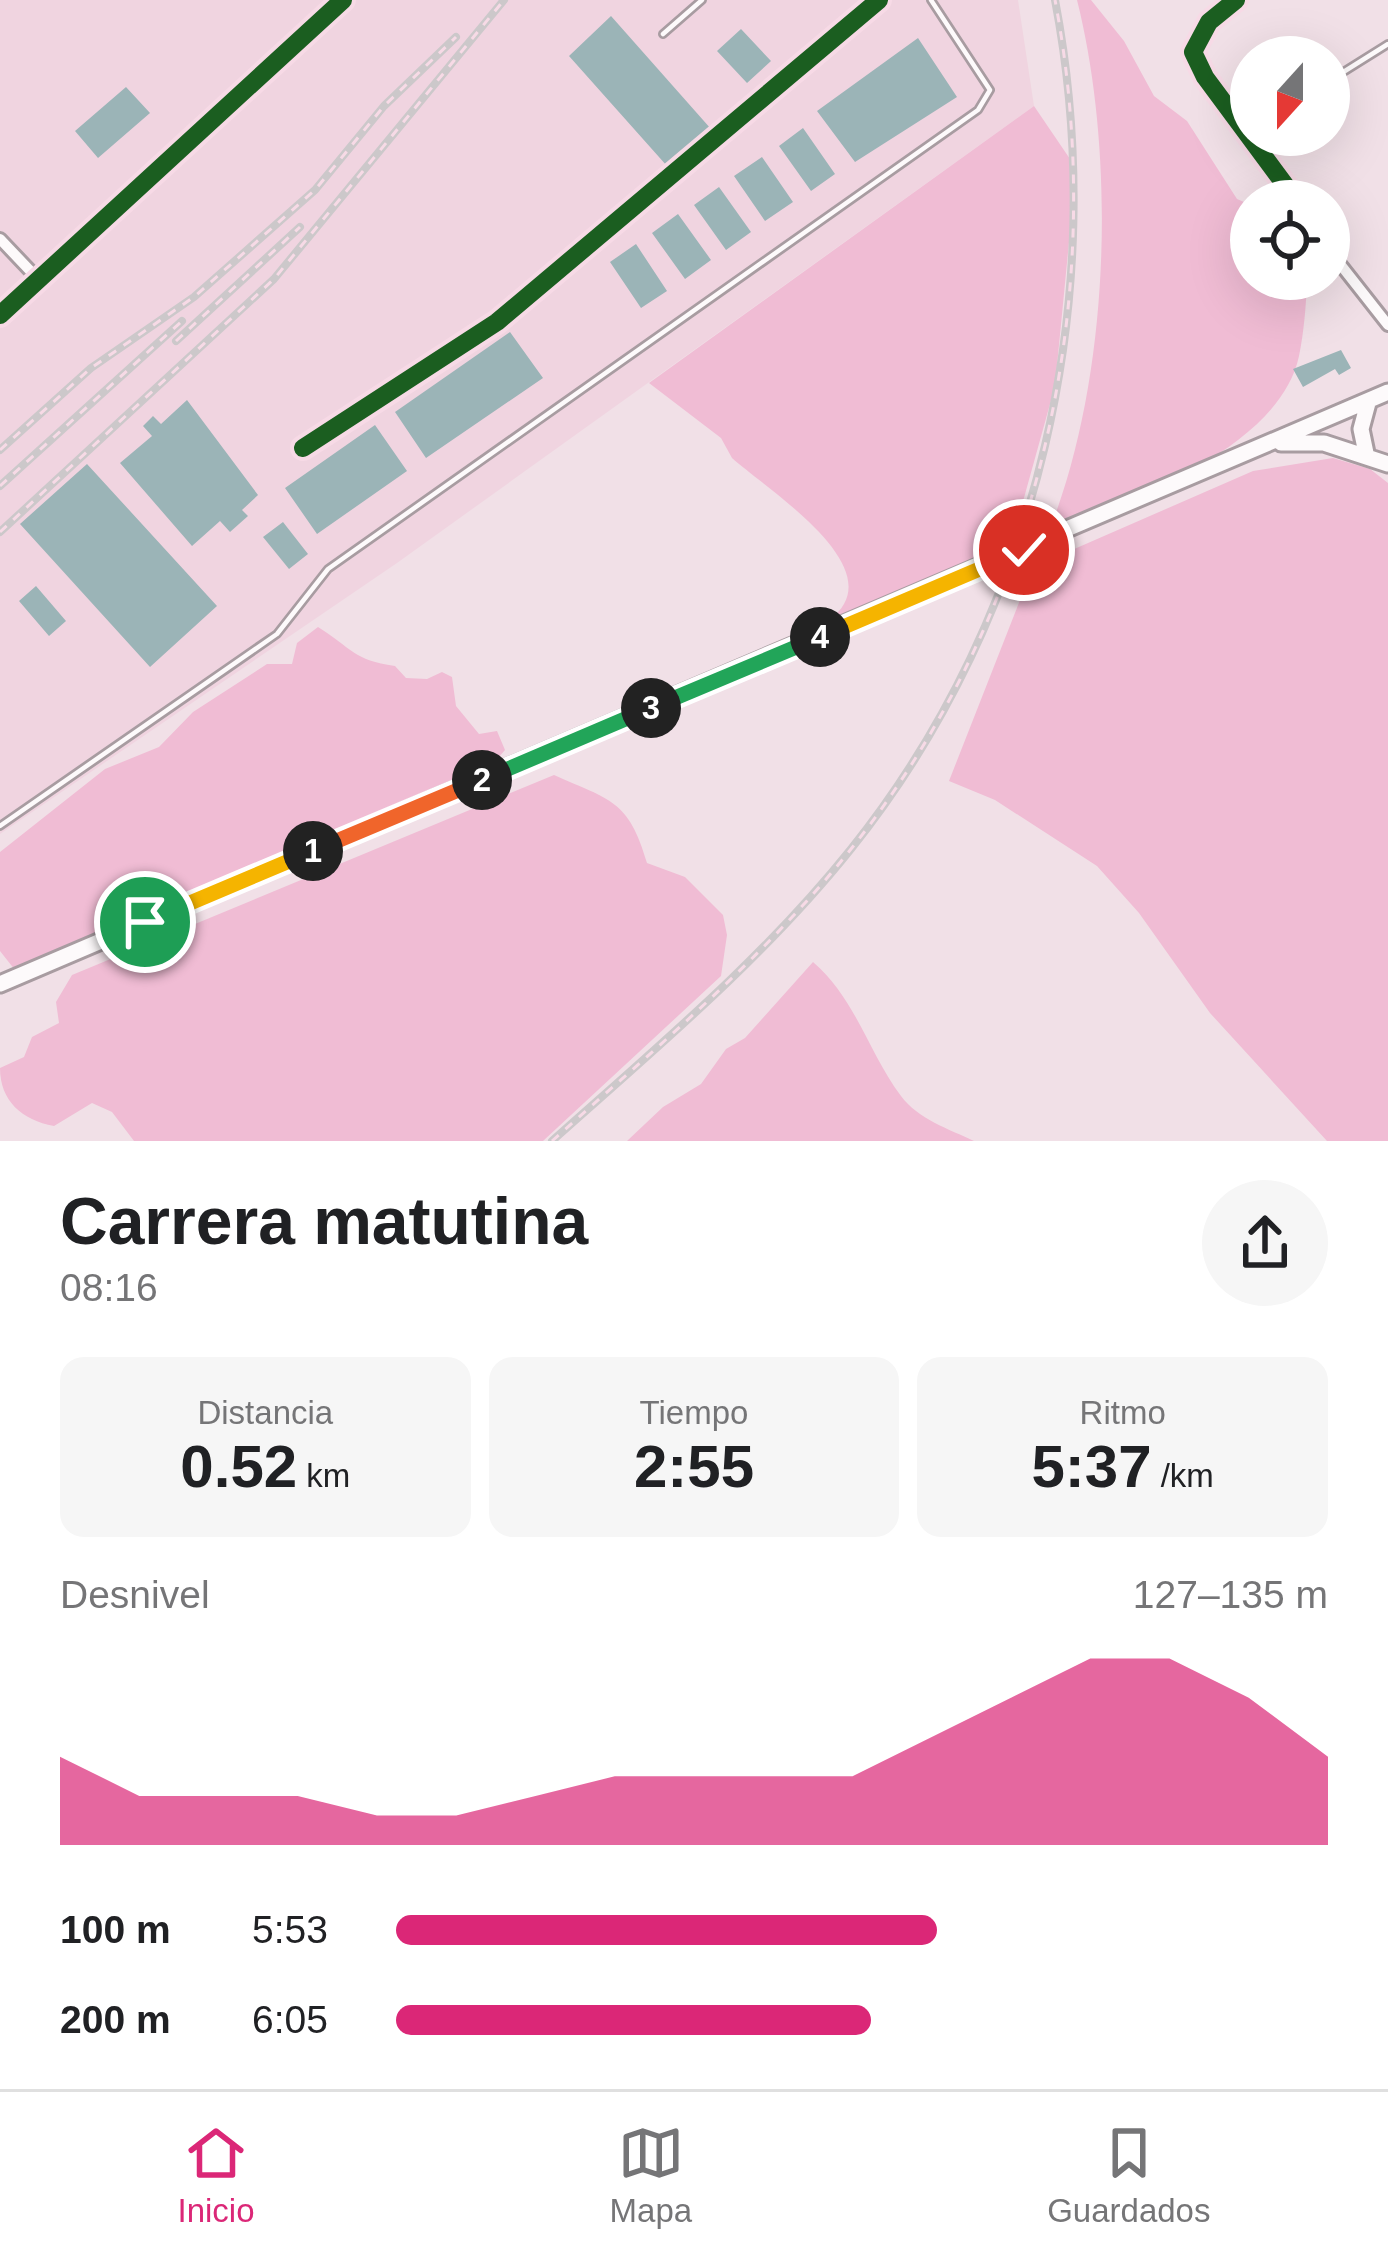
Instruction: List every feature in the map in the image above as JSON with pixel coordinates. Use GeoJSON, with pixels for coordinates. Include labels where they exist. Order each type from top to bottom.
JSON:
{"type":"FeatureCollection","features":[{"type":"Feature","properties":{"kind":"main road"},"geometry":{"type":"LineString","coordinates":[[0,984],[1388,392]]}},
{"type":"Feature","properties":{"kind":"main road"},"geometry":{"type":"LineString","coordinates":[[1366,453],[1361,429],[1368,403]]}},
{"type":"Feature","properties":{"kind":"main road"},"geometry":{"type":"LineString","coordinates":[[1270,443],[1324,443],[1388,464]]}},
{"type":"Feature","properties":{"kind":"street"},"geometry":{"type":"LineString","coordinates":[[0,314],[343,0]]}},
{"type":"Feature","properties":{"kind":"street"},"geometry":{"type":"LineString","coordinates":[[303,448],[496,322],[879,0]]}},
{"type":"Feature","properties":{"kind":"street"},"geometry":{"type":"LineString","coordinates":[[1230,104],[1193,52],[1209,22],[1236,0]]}},
{"type":"Feature","properties":{"kind":"street"},"geometry":{"type":"LineString","coordinates":[[0,238],[38,279]]}},
{"type":"Feature","properties":{"kind":"street"},"geometry":{"type":"LineString","coordinates":[[1350,277],[1388,326]]}},
{"type":"Feature","properties":{"kind":"lane"},"geometry":{"type":"LineString","coordinates":[[663,34],[702,0]]}},
{"type":"Feature","properties":{"kind":"lane"},"geometry":{"type":"LineString","coordinates":[[0,826],[277,634],[328,569],[978,110],[990,90],[931,0]]}},
{"type":"Feature","properties":{"kind":"lane"},"geometry":{"type":"LineString","coordinates":[[1350,68],[1388,44]]}},
{"type":"Feature","properties":{"kind":"shaded area"},"geometry":{"type":"Polygon","coordinates":[[[0,0],[1018,0],[1034,106],[397,563],[0,834],[0,0]]]}},
{"type":"Feature","properties":{"kind":"shaded area"},"geometry":{"type":"Polygon","coordinates":[[[1077,0],[1091,0],[1124,41],[1154,96],[1187,121],[1230,188],[1230,300],[1306,300],[1299,356],[1286,389],[1262,419],[1194,468],[1047,536],[1068,476],[1095,341],[1102,199],[1090,62],[1077,0]]]}},
{"type":"Feature","properties":{"kind":"shaded area"},"geometry":{"type":"Polygon","coordinates":[[[1034,106],[1070,159],[1073,201],[1055,386],[1009,552],[703,679],[829,620],[846,600],[848,579],[820,533],[732,458],[721,438],[649,383],[1034,106]]]}},
{"type":"Feature","properties":{"kind":"shaded area"},"geometry":{"type":"Polygon","coordinates":[[[1333,458],[1370,469],[1388,483],[1388,1141],[1327,1141],[1210,1013],[1139,913],[1097,866],[995,800],[949,781],[1033,567],[1253,471],[1333,458]]]}},
{"type":"Feature","properties":{"kind":"shaded area"},"geometry":{"type":"Polygon","coordinates":[[[318,627],[361,657],[395,666],[406,678],[427,679],[442,672],[452,677],[456,706],[479,734],[497,731],[505,750],[498,758],[505,765],[15,970],[0,951],[0,852],[105,769],[159,747],[193,712],[267,664],[292,664],[297,643],[318,627]]]}},
{"type":"Feature","properties":{"kind":"shaded area"},"geometry":{"type":"Polygon","coordinates":[[[554,775],[615,805],[633,826],[647,863],[685,877],[723,915],[727,935],[721,976],[543,1141],[134,1141],[112,1112],[92,1103],[54,1126],[23,1114],[9,1099],[0,1068],[24,1057],[32,1037],[59,1023],[56,1002],[72,975],[554,775]]]}},
{"type":"Feature","properties":{"kind":"shaded area"},"geometry":{"type":"Polygon","coordinates":[[[813,962],[840,992],[908,1104],[934,1123],[974,1141],[627,1141],[663,1107],[701,1084],[726,1049],[745,1038],[813,962]]]}},
{"type":"Feature","properties":{"kind":"building"},"geometry":{"type":"Polygon","coordinates":[[[611,16],[711,129],[667,166],[569,56],[611,16]]]}},
{"type":"Feature","properties":{"kind":"building"},"geometry":{"type":"Polygon","coordinates":[[[741,29],[771,61],[747,83],[717,51],[741,29]]]}},
{"type":"Feature","properties":{"kind":"building"},"geometry":{"type":"Polygon","coordinates":[[[918,38],[957,97],[855,162],[817,111],[918,38]]]}},
{"type":"Feature","properties":{"kind":"building"},"geometry":{"type":"Polygon","coordinates":[[[126,87],[150,113],[98,158],[75,131],[126,87]]]}},
{"type":"Feature","properties":{"kind":"building"},"geometry":{"type":"Polygon","coordinates":[[[803,128],[835,174],[811,191],[779,146],[803,128]]]}},
{"type":"Feature","properties":{"kind":"building"},"geometry":{"type":"Polygon","coordinates":[[[762,157],[793,202],[765,221],[734,176],[762,157]]]}},
{"type":"Feature","properties":{"kind":"building"},"geometry":{"type":"Polygon","coordinates":[[[719,187],[751,232],[726,250],[694,205],[719,187]]]}},
{"type":"Feature","properties":{"kind":"building"},"geometry":{"type":"Polygon","coordinates":[[[678,214],[711,260],[685,279],[652,233],[678,214]]]}},
{"type":"Feature","properties":{"kind":"building"},"geometry":{"type":"Polygon","coordinates":[[[636,244],[667,291],[641,308],[610,262],[636,244]]]}},
{"type":"Feature","properties":{"kind":"building"},"geometry":{"type":"Polygon","coordinates":[[[510,332],[543,378],[426,458],[395,412],[510,332]]]}},
{"type":"Feature","properties":{"kind":"building"},"geometry":{"type":"Polygon","coordinates":[[[1341,350],[1351,368],[1339,375],[1335,369],[1303,387],[1293,369],[1341,350]]]}},
{"type":"Feature","properties":{"kind":"building"},"geometry":{"type":"Polygon","coordinates":[[[187,400],[258,495],[242,510],[248,516],[230,532],[220,521],[192,546],[120,463],[152,436],[143,426],[153,416],[161,424],[187,400]]]}},
{"type":"Feature","properties":{"kind":"building"},"geometry":{"type":"Polygon","coordinates":[[[375,425],[407,471],[317,534],[285,488],[375,425]]]}},
{"type":"Feature","properties":{"kind":"building"},"geometry":{"type":"Polygon","coordinates":[[[87,464],[217,606],[150,667],[20,524],[87,464]]]}},
{"type":"Feature","properties":{"kind":"building"},"geometry":{"type":"Polygon","coordinates":[[[283,522],[308,554],[289,569],[263,537],[283,522]]]}},
{"type":"Feature","properties":{"kind":"building"},"geometry":{"type":"Polygon","coordinates":[[[36,586],[66,621],[49,636],[19,601],[36,586]]]}},
{"type":"Feature","properties":{"kind":"railway"},"geometry":{"type":"LineString","coordinates":[[0,532],[274,279],[504,0]]}},
{"type":"Feature","properties":{"kind":"railway"},"geometry":{"type":"LineString","coordinates":[[552,1141],[708,1001],[817,889],[916,757],[970,658],[1013,554],[1045,446],[1065,336],[1073,224],[1070,111],[1055,0]]}},
{"type":"Feature","properties":{"kind":"railway"},"geometry":{"type":"LineString","coordinates":[[0,450],[91,368],[194,297],[315,190],[384,106],[456,37]]}},
{"type":"Feature","properties":{"kind":"railway"},"geometry":{"type":"LineString","coordinates":[[176,341],[300,227]]}},
{"type":"Feature","properties":{"kind":"railway"},"geometry":{"type":"LineString","coordinates":[[0,486],[182,321]]}},
{"type":"Feature","properties":{"kind":"cycle path"},"geometry":{"type":"LineString","coordinates":[[0,315],[343,0]]}},
{"type":"Feature","properties":{"kind":"cycle path"},"geometry":{"type":"LineString","coordinates":[[303,448],[497,322],[879,0]]}},
{"type":"Feature","properties":{"kind":"cycle path"},"geometry":{"type":"LineString","coordinates":[[1236,0],[1209,22],[1193,52],[1205,77],[1281,180]]}},
{"type":"Feature","properties":{"kind":"route"},"geometry":{"type":"LineString","coordinates":[[145,922],[1024,550]]}}]}
